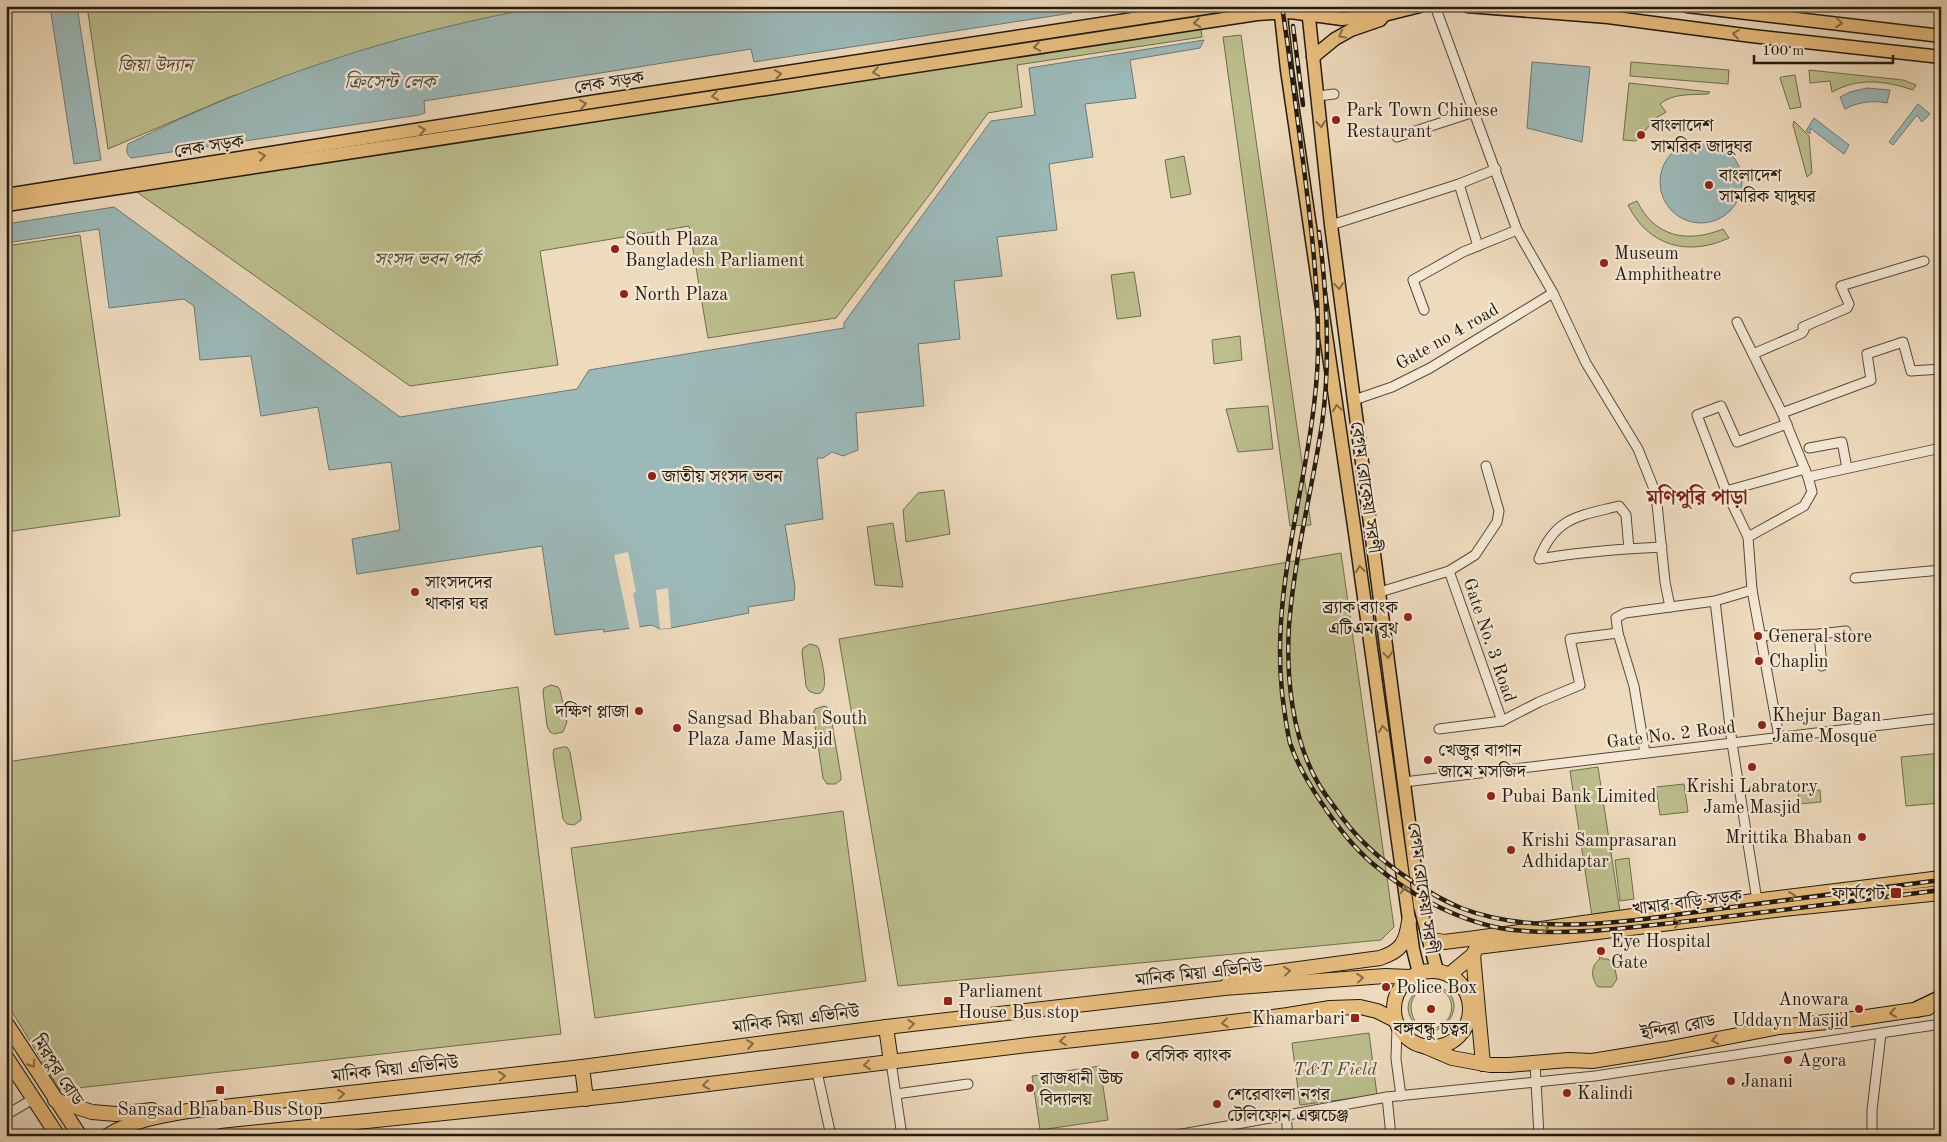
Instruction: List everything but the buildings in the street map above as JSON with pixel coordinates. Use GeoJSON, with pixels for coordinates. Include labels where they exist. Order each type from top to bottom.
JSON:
{"type":"FeatureCollection","features":[{"type":"Feature","properties":{"kind":"highway"},"geometry":{"type":"LineString","coordinates":[[1428,936],[1433,940],[1444,942],[1625,917],[1761,906],[1941,878]]}},
{"type":"Feature","properties":{"kind":"highway","name":"খামার বাড়ি সড়ক"},"geometry":{"type":"LineString","coordinates":[[1443,973],[1473,955],[1477,947],[1761,906],[1941,893]]}},
{"type":"Feature","properties":{"kind":"highway"},"geometry":{"type":"LineString","coordinates":[[1224,988],[1246,976],[1380,958],[1390,955],[1407,937],[1409,921]]}},
{"type":"Feature","properties":{"kind":"highway"},"geometry":{"type":"LineString","coordinates":[[1473,955],[1483,1064]]}},
{"type":"Feature","properties":{"kind":"highway"},"geometry":{"type":"LineString","coordinates":[[221,1136],[586,1099],[1176,1029],[1346,1006],[1377,1011],[1396,1023],[1409,1039],[1424,1046],[1438,1046],[1452,1040],[1464,1029],[1470,1006],[1466,991],[1461,984],[1443,973],[1415,975],[1401,986],[1396,994],[1394,1012],[1396,1023]]}},
{"type":"Feature","properties":{"kind":"highway","name":"মানিক মিয়া এভিনিউ"},"geometry":{"type":"LineString","coordinates":[[107,1136],[132,1123],[147,1118],[188,1112],[582,1067],[886,1027],[1224,988],[1415,975]]}},
{"type":"Feature","properties":{"kind":"highway"},"geometry":{"type":"LineString","coordinates":[[1918,1009],[1941,998]]}},
{"type":"Feature","properties":{"kind":"highway","name":"ইন্দিরা রোড"},"geometry":{"type":"LineString","coordinates":[[1424,1046],[1452,1058],[1483,1064],[1535,1064],[1568,1060],[1592,1061],[1779,1027],[1846,1020],[1941,1006]]}},
{"type":"Feature","properties":{"kind":"highway","name":"মিরপুর রোড"},"geometry":{"type":"LineString","coordinates":[[6,1023],[80,1136]]}},
{"type":"Feature","properties":{"kind":"highway"},"geometry":{"type":"LineString","coordinates":[[886,1027],[891,1062]]}},
{"type":"Feature","properties":{"kind":"highway","name":"মিরপুর রোড"},"geometry":{"type":"LineString","coordinates":[[6,1057],[58,1136]]}},
{"type":"Feature","properties":{"kind":"highway"},"geometry":{"type":"LineString","coordinates":[[582,1067],[586,1099]]}},
{"type":"Feature","properties":{"kind":"highway","name":"মানিক মিয়া এভিনিউ"},"geometry":{"type":"LineString","coordinates":[[55,1100],[92,1112],[116,1114],[151,1110],[188,1112]]}},
{"type":"Feature","properties":{"kind":"main road","name":"লেক সড়ক"},"geometry":{"type":"LineString","coordinates":[[6,195],[591,102],[1218,6]]}},
{"type":"Feature","properties":{"kind":"main road"},"geometry":{"type":"LineString","coordinates":[[6,205],[1280,9],[1308,11],[1342,19],[1384,15],[1420,6]]}},
{"type":"Feature","properties":{"kind":"main road"},"geometry":{"type":"LineString","coordinates":[[1467,6],[1608,17],[1752,36],[1941,57]]}},
{"type":"Feature","properties":{"kind":"main road"},"geometry":{"type":"LineString","coordinates":[[1686,6],[1941,36]]}},
{"type":"Feature","properties":{"kind":"main road","name":"বেগম রোকেয়া সরণী"},"geometry":{"type":"LineString","coordinates":[[1280,9],[1413,949],[1415,975]]}},
{"type":"Feature","properties":{"kind":"main road","name":"বেগম রোকেয়া সরণী"},"geometry":{"type":"LineString","coordinates":[[1308,11],[1331,225],[1420,906],[1428,936],[1443,973]]}},
{"type":"Feature","properties":{"kind":"main road"},"geometry":{"type":"LineString","coordinates":[[1313,57],[1335,38],[1380,20],[1384,15]]}},
{"type":"Feature","properties":{"kind":"main road"},"geometry":{"type":"LineString","coordinates":[[1909,31],[1927,26],[1941,27]]}},
{"type":"Feature","properties":{"kind":"street"},"geometry":{"type":"LineString","coordinates":[[1435,6],[1517,230],[1552,293],[1586,363],[1638,449],[1656,494],[1670,607]]}},
{"type":"Feature","properties":{"kind":"street"},"geometry":{"type":"LineString","coordinates":[[1318,96],[1334,94]]}},
{"type":"Feature","properties":{"kind":"street"},"geometry":{"type":"LineString","coordinates":[[1397,137],[1474,112]]}},
{"type":"Feature","properties":{"kind":"street"},"geometry":{"type":"LineString","coordinates":[[1331,225],[1459,184],[1496,169]]}},
{"type":"Feature","properties":{"kind":"street"},"geometry":{"type":"LineString","coordinates":[[1459,184],[1478,246]]}},
{"type":"Feature","properties":{"kind":"street"},"geometry":{"type":"LineString","coordinates":[[1424,310],[1413,280],[1463,252],[1517,230]]}},
{"type":"Feature","properties":{"kind":"street"},"geometry":{"type":"LineString","coordinates":[[1753,354],[1802,333],[1803,327],[1847,308],[1849,304],[1840,286],[1924,261]]}},
{"type":"Feature","properties":{"kind":"street","name":"Gate no 4 road"},"geometry":{"type":"LineString","coordinates":[[1354,400],[1392,386],[1430,368],[1552,293]]}},
{"type":"Feature","properties":{"kind":"street"},"geometry":{"type":"LineString","coordinates":[[1737,322],[1782,412],[1807,473],[1812,492],[1804,506],[1748,537]]}},
{"type":"Feature","properties":{"kind":"street"},"geometry":{"type":"LineString","coordinates":[[1782,412],[1871,380],[1867,354],[1903,342],[1911,371],[1941,368]]}},
{"type":"Feature","properties":{"kind":"street"},"geometry":{"type":"LineString","coordinates":[[1779,737],[1752,590],[1754,588],[1748,537],[1726,491],[1697,415],[1721,406],[1737,442],[1787,424]]}},
{"type":"Feature","properties":{"kind":"street"},"geometry":{"type":"LineString","coordinates":[[1809,448],[1842,442],[1848,468]]}},
{"type":"Feature","properties":{"kind":"street"},"geometry":{"type":"LineString","coordinates":[[1726,491],[1807,473],[1848,468],[1941,448]]}},
{"type":"Feature","properties":{"kind":"street","name":"Gate No. 3 Road"},"geometry":{"type":"LineString","coordinates":[[1380,592],[1449,570],[1475,555],[1497,522],[1499,511],[1486,466]]}},
{"type":"Feature","properties":{"kind":"street"},"geometry":{"type":"LineString","coordinates":[[1629,549],[1626,515],[1619,506],[1563,523],[1549,537],[1539,559],[1606,550],[1629,549],[1662,547]]}},
{"type":"Feature","properties":{"kind":"street","name":"Gate No. 3 Road"},"geometry":{"type":"LineString","coordinates":[[1449,570],[1502,721]]}},
{"type":"Feature","properties":{"kind":"street"},"geometry":{"type":"LineString","coordinates":[[1855,578],[1941,570]]}},
{"type":"Feature","properties":{"kind":"street"},"geometry":{"type":"LineString","coordinates":[[1645,753],[1634,686],[1618,633],[1616,618],[1620,614],[1714,601],[1752,590]]}},
{"type":"Feature","properties":{"kind":"street"},"geometry":{"type":"LineString","coordinates":[[1714,601],[1732,743],[1761,906]]}},
{"type":"Feature","properties":{"kind":"street"},"geometry":{"type":"LineString","coordinates":[[1761,636],[1846,631]]}},
{"type":"Feature","properties":{"kind":"street"},"geometry":{"type":"LineString","coordinates":[[1439,729],[1502,721],[1539,702],[1580,685],[1570,640],[1618,633]]}},
{"type":"Feature","properties":{"kind":"street"},"geometry":{"type":"LineString","coordinates":[[1819,634],[1822,666]]}},
{"type":"Feature","properties":{"kind":"street","name":"Gate No. 2 Road"},"geometry":{"type":"LineString","coordinates":[[1404,782],[1941,718]]}},
{"type":"Feature","properties":{"kind":"street"},"geometry":{"type":"LineString","coordinates":[[1396,1023],[1396,1059],[1401,1096]]}},
{"type":"Feature","properties":{"kind":"street","name":"ইন্দিরা রোড"},"geometry":{"type":"LineString","coordinates":[[1171,1136],[1387,1098],[1595,1076],[1941,1024]]}},
{"type":"Feature","properties":{"kind":"street"},"geometry":{"type":"LineString","coordinates":[[1872,1136],[1872,1110],[1881,1034]]}},
{"type":"Feature","properties":{"kind":"street"},"geometry":{"type":"LineString","coordinates":[[891,1062],[902,1136]]}},
{"type":"Feature","properties":{"kind":"street"},"geometry":{"type":"LineString","coordinates":[[1535,1064],[1539,1136]]}},
{"type":"Feature","properties":{"kind":"street"},"geometry":{"type":"LineString","coordinates":[[817,1072],[831,1136]]}},
{"type":"Feature","properties":{"kind":"street"},"geometry":{"type":"LineString","coordinates":[[896,1094],[968,1084]]}},
{"type":"Feature","properties":{"kind":"street"},"geometry":{"type":"LineString","coordinates":[[1387,1098],[1391,1136]]}},
{"type":"Feature","properties":{"kind":"street"},"geometry":{"type":"LineString","coordinates":[[6,1115],[33,1099]]}},
{"type":"Feature","properties":{"kind":"street"},"geometry":{"type":"LineString","coordinates":[[1286,1116],[1288,1136]]}},
{"type":"Feature","properties":{"kind":"green space","name":"জিয়া উদ্যান"},"geometry":{"type":"Polygon","coordinates":[[[87,6],[560,6],[232,96],[108,149],[87,6]]]}},
{"type":"Feature","properties":{"kind":"green space","name":"সংসদ ভবন পার্ক"},"geometry":{"type":"Polygon","coordinates":[[[1201,29],[1202,37],[1017,65],[1022,107],[988,113],[933,190],[836,318],[708,338],[689,226],[540,251],[558,365],[410,386],[134,190],[1201,29]]]}},
{"type":"Feature","properties":{"kind":"green space"},"geometry":{"type":"Polygon","coordinates":[[[1241,35],[1311,525],[1290,526],[1223,37],[1241,35]]]}},
{"type":"Feature","properties":{"kind":"green space"},"geometry":{"type":"Polygon","coordinates":[[[1631,62],[1729,70],[1728,84],[1630,76],[1631,62]]]}},
{"type":"Feature","properties":{"kind":"green space"},"geometry":{"type":"Polygon","coordinates":[[[1809,70],[1903,80],[1916,85],[1913,90],[1893,84],[1862,82],[1842,87],[1832,92],[1830,81],[1810,83],[1809,70]]]}},
{"type":"Feature","properties":{"kind":"green space"},"geometry":{"type":"Polygon","coordinates":[[[1795,75],[1801,107],[1790,109],[1780,78],[1795,75]]]}},
{"type":"Feature","properties":{"kind":"green space"},"geometry":{"type":"Polygon","coordinates":[[[1629,83],[1710,92],[1708,94],[1676,96],[1665,100],[1660,104],[1666,112],[1656,118],[1636,141],[1623,140],[1629,83]]]}},
{"type":"Feature","properties":{"kind":"green space"},"geometry":{"type":"Polygon","coordinates":[[[1794,121],[1809,136],[1812,173],[1807,177],[1793,125],[1794,121]]]}},
{"type":"Feature","properties":{"kind":"green space"},"geometry":{"type":"Polygon","coordinates":[[[1184,156],[1191,194],[1171,198],[1165,160],[1184,156]]]}},
{"type":"Feature","properties":{"kind":"green space"},"geometry":{"type":"Polygon","coordinates":[[[1637,201],[1644,213],[1663,230],[1685,236],[1697,236],[1723,229],[1729,238],[1699,247],[1684,247],[1671,244],[1646,230],[1636,219],[1628,205],[1637,201]]]}},
{"type":"Feature","properties":{"kind":"green space"},"geometry":{"type":"Polygon","coordinates":[[[80,235],[120,516],[6,532],[6,246],[80,235]]]}},
{"type":"Feature","properties":{"kind":"green space"},"geometry":{"type":"Polygon","coordinates":[[[1134,272],[1141,316],[1117,319],[1111,275],[1134,272]]]}},
{"type":"Feature","properties":{"kind":"green space"},"geometry":{"type":"Polygon","coordinates":[[[1240,336],[1242,360],[1214,364],[1212,340],[1240,336]]]}},
{"type":"Feature","properties":{"kind":"green space"},"geometry":{"type":"Polygon","coordinates":[[[1268,406],[1273,449],[1238,452],[1226,409],[1268,406]]]}},
{"type":"Feature","properties":{"kind":"green space"},"geometry":{"type":"Polygon","coordinates":[[[944,490],[950,534],[906,542],[903,510],[918,493],[944,490]]]}},
{"type":"Feature","properties":{"kind":"green space"},"geometry":{"type":"Polygon","coordinates":[[[893,523],[903,587],[875,585],[867,527],[893,523]]]}},
{"type":"Feature","properties":{"kind":"green space"},"geometry":{"type":"Polygon","coordinates":[[[1341,553],[1394,927],[1381,940],[898,986],[839,639],[1341,553]]]}},
{"type":"Feature","properties":{"kind":"green space"},"geometry":{"type":"Polygon","coordinates":[[[810,644],[817,646],[819,649],[824,670],[824,686],[822,692],[817,694],[809,691],[806,686],[802,652],[803,648],[810,644]]]}},
{"type":"Feature","properties":{"kind":"green space"},"geometry":{"type":"Polygon","coordinates":[[[551,685],[558,687],[560,690],[567,722],[563,732],[554,734],[550,732],[547,726],[543,692],[544,688],[551,685]]]}},
{"type":"Feature","properties":{"kind":"green space"},"geometry":{"type":"Polygon","coordinates":[[[518,687],[561,1034],[60,1090],[6,1002],[6,762],[518,687]]]}},
{"type":"Feature","properties":{"kind":"green space"},"geometry":{"type":"Polygon","coordinates":[[[824,706],[830,711],[841,776],[841,780],[835,784],[827,784],[823,778],[813,713],[815,709],[824,706]]]}},
{"type":"Feature","properties":{"kind":"green space"},"geometry":{"type":"Polygon","coordinates":[[[567,747],[570,752],[581,816],[581,820],[574,825],[567,824],[563,819],[553,754],[554,749],[567,747]]]}},
{"type":"Feature","properties":{"kind":"green space"},"geometry":{"type":"Polygon","coordinates":[[[1941,753],[1941,803],[1906,806],[1901,757],[1941,753]]]}},
{"type":"Feature","properties":{"kind":"green space"},"geometry":{"type":"Polygon","coordinates":[[[1598,767],[1620,912],[1592,916],[1570,771],[1598,767]]]}},
{"type":"Feature","properties":{"kind":"green space"},"geometry":{"type":"Polygon","coordinates":[[[1684,784],[1688,812],[1660,815],[1656,787],[1684,784]]]}},
{"type":"Feature","properties":{"kind":"green space"},"geometry":{"type":"Polygon","coordinates":[[[1820,790],[1821,802],[1799,804],[1798,791],[1820,790]]]}},
{"type":"Feature","properties":{"kind":"green space"},"geometry":{"type":"Polygon","coordinates":[[[843,811],[866,981],[595,1018],[571,848],[843,811]]]}},
{"type":"Feature","properties":{"kind":"green space"},"geometry":{"type":"Polygon","coordinates":[[[1629,858],[1634,899],[1620,901],[1615,860],[1629,858]]]}},
{"type":"Feature","properties":{"kind":"green space"},"geometry":{"type":"Polygon","coordinates":[[[1599,954],[1601,954],[1602,959],[1608,959],[1614,964],[1617,979],[1612,987],[1598,987],[1594,980],[1593,969],[1600,959],[1599,954]]]}},
{"type":"Feature","properties":{"kind":"green space"},"geometry":{"type":"Polygon","coordinates":[[[1433,985],[1447,991],[1453,1000],[1454,1010],[1449,1020],[1441,1028],[1432,1031],[1421,1029],[1412,1020],[1408,1008],[1409,1002],[1416,992],[1426,986],[1433,985]],[[1432,987],[1425,988],[1416,994],[1411,1004],[1412,1015],[1415,1021],[1426,1027],[1436,1028],[1444,1024],[1452,1008],[1450,999],[1444,992],[1432,987]]]}},
{"type":"Feature","properties":{"kind":"green space","name":"T&T Field"},"geometry":{"type":"Polygon","coordinates":[[[1369,1033],[1377,1095],[1300,1105],[1292,1043],[1369,1033]]]}},
{"type":"Feature","properties":{"kind":"green space"},"geometry":{"type":"Polygon","coordinates":[[[1100,1066],[1108,1120],[1040,1130],[1032,1076],[1100,1066]]]}},
{"type":"Feature","properties":{"kind":"water"},"geometry":{"type":"Polygon","coordinates":[[[50,6],[77,6],[101,160],[74,164],[50,6]]]}},
{"type":"Feature","properties":{"kind":"water","name":"ক্রিসেন্ট লেক"},"geometry":{"type":"Polygon","coordinates":[[[547,6],[1075,6],[1072,13],[754,62],[751,49],[424,101],[425,113],[419,115],[131,158],[127,153],[128,144],[228,98],[280,78],[385,43],[493,16],[547,6]]]}},
{"type":"Feature","properties":{"kind":"water"},"geometry":{"type":"Polygon","coordinates":[[[1204,40],[1200,48],[1130,60],[1136,98],[1085,104],[1093,157],[1049,164],[1057,230],[997,237],[1002,276],[954,281],[960,339],[918,344],[924,406],[856,413],[858,450],[843,456],[832,452],[823,458],[817,458],[823,519],[785,525],[795,587],[794,600],[748,607],[749,613],[671,628],[660,629],[652,625],[604,632],[603,629],[555,635],[542,546],[357,574],[352,539],[400,530],[391,462],[329,470],[318,407],[261,416],[251,356],[200,360],[194,306],[184,299],[109,308],[99,229],[6,243],[6,224],[114,207],[400,417],[577,389],[589,370],[844,328],[844,323],[991,121],[1035,115],[1029,68],[1204,40]]]}},
{"type":"Feature","properties":{"kind":"water"},"geometry":{"type":"Polygon","coordinates":[[[1532,62],[1590,67],[1582,142],[1527,128],[1532,62]]]}},
{"type":"Feature","properties":{"kind":"water"},"geometry":{"type":"Polygon","coordinates":[[[1867,88],[1890,90],[1887,103],[1865,102],[1845,109],[1840,97],[1850,92],[1867,88]]]}},
{"type":"Feature","properties":{"kind":"water"},"geometry":{"type":"Polygon","coordinates":[[[1918,104],[1930,114],[1922,122],[1917,115],[1893,145],[1889,142],[1918,104]]]}},
{"type":"Feature","properties":{"kind":"water"},"geometry":{"type":"Polygon","coordinates":[[[1814,118],[1849,145],[1844,154],[1810,128],[1810,134],[1806,131],[1814,118]]]}},
{"type":"Feature","properties":{"kind":"water"},"geometry":{"type":"Polygon","coordinates":[[[1701,141],[1717,144],[1730,153],[1739,166],[1742,182],[1739,198],[1730,211],[1717,220],[1701,223],[1685,220],[1672,211],[1663,198],[1660,182],[1663,166],[1672,153],[1685,144],[1701,141]]]}},
{"type":"Feature","properties":{"kind":"pier"},"geometry":{"type":"Polygon","coordinates":[[[628,552],[636,592],[633,593],[640,630],[630,631],[614,555],[628,552]]]}},
{"type":"Feature","properties":{"kind":"pier"},"geometry":{"type":"Polygon","coordinates":[[[668,588],[671,628],[660,629],[656,590],[668,588]]]}},
{"type":"Feature","properties":{"kind":"railway"},"geometry":{"type":"LineString","coordinates":[[1282,6],[1312,233],[1316,281],[1318,353],[1315,396],[1287,565],[1282,607],[1280,649],[1282,692],[1287,730],[1293,751],[1308,781],[1327,811],[1358,850],[1373,864],[1404,887],[1438,907],[1457,915],[1475,922],[1513,930],[1557,932],[1624,928],[1941,890]]}},
{"type":"Feature","properties":{"kind":"railway"},"geometry":{"type":"LineString","coordinates":[[1293,26],[1303,105]]}},
{"type":"Feature","properties":{"kind":"railway"},"geometry":{"type":"LineString","coordinates":[[1319,232],[1327,328],[1325,400],[1291,601],[1288,646],[1290,686],[1297,727],[1309,765],[1324,793],[1361,840],[1401,873],[1448,902],[1492,917],[1525,923],[1558,925],[1626,921],[1941,880]]}},
{"type":"Feature","properties":{"kind":"place","name":"Park Town Chinese Restaurant"},"geometry":{"type":"Point","coordinates":[1336,120]}},
{"type":"Feature","properties":{"kind":"place","name":"বাংলাদেশ সামরিক জাদুঘর"},"geometry":{"type":"Point","coordinates":[1641,135]}},
{"type":"Feature","properties":{"kind":"place","name":"বাংলাদেশ সামরিক যাদুঘর"},"geometry":{"type":"Point","coordinates":[1709,185]}},
{"type":"Feature","properties":{"kind":"place","name":"South Plaza Bangladesh Parliament"},"geometry":{"type":"Point","coordinates":[615,249]}},
{"type":"Feature","properties":{"kind":"place","name":"Museum Amphitheatre"},"geometry":{"type":"Point","coordinates":[1604,263]}},
{"type":"Feature","properties":{"kind":"place","name":"North Plaza"},"geometry":{"type":"Point","coordinates":[624,294]}},
{"type":"Feature","properties":{"kind":"place","name":"জাতীয় সংসদ ভবন"},"geometry":{"type":"Point","coordinates":[652,476]}},
{"type":"Feature","properties":{"kind":"place","name":"সাংসদদের থাকার ঘর"},"geometry":{"type":"Point","coordinates":[415,592]}},
{"type":"Feature","properties":{"kind":"place","name":"ব্র্যাক ব্যাংক এটিএম বুথ"},"geometry":{"type":"Point","coordinates":[1408,617]}},
{"type":"Feature","properties":{"kind":"place","name":"General store"},"geometry":{"type":"Point","coordinates":[1758,636]}},
{"type":"Feature","properties":{"kind":"place","name":"Chaplin"},"geometry":{"type":"Point","coordinates":[1759,661]}},
{"type":"Feature","properties":{"kind":"place","name":"দক্ষিণ প্লাজা"},"geometry":{"type":"Point","coordinates":[639,711]}},
{"type":"Feature","properties":{"kind":"place","name":"Khejur Bagan Jame Mosque"},"geometry":{"type":"Point","coordinates":[1762,725]}},
{"type":"Feature","properties":{"kind":"place","name":"Sangsad Bhaban South Plaza Jame Masjid"},"geometry":{"type":"Point","coordinates":[677,728]}},
{"type":"Feature","properties":{"kind":"place","name":"খেজুর বাগান জামে মসজিদ"},"geometry":{"type":"Point","coordinates":[1428,760]}},
{"type":"Feature","properties":{"kind":"place","name":"Krishi Labratory Jame Masjid"},"geometry":{"type":"Point","coordinates":[1752,767]}},
{"type":"Feature","properties":{"kind":"place","name":"Pubai Bank Limited"},"geometry":{"type":"Point","coordinates":[1491,796]}},
{"type":"Feature","properties":{"kind":"place","name":"Mrittika Bhaban"},"geometry":{"type":"Point","coordinates":[1862,837]}},
{"type":"Feature","properties":{"kind":"place","name":"Krishi Samprasaran Adhidaptar"},"geometry":{"type":"Point","coordinates":[1511,850]}},
{"type":"Feature","properties":{"kind":"place","name":"ফার্মগেট"},"geometry":{"type":"Point","coordinates":[1896,893]}},
{"type":"Feature","properties":{"kind":"place","name":"Eye Hospital Gate"},"geometry":{"type":"Point","coordinates":[1601,951]}},
{"type":"Feature","properties":{"kind":"place","name":"Police Box"},"geometry":{"type":"Point","coordinates":[1386,987]}},
{"type":"Feature","properties":{"kind":"place","name":"Parliament House Bus stop"},"geometry":{"type":"Point","coordinates":[948,1001]}},
{"type":"Feature","properties":{"kind":"place","name":"বঙ্গবন্ধু চত্বর"},"geometry":{"type":"Point","coordinates":[1431,1009]}},
{"type":"Feature","properties":{"kind":"place","name":"Anowara Uddayn Masjid"},"geometry":{"type":"Point","coordinates":[1859,1009]}},
{"type":"Feature","properties":{"kind":"place","name":"Khamarbari"},"geometry":{"type":"Point","coordinates":[1355,1018]}},
{"type":"Feature","properties":{"kind":"place","name":"বেসিক ব্যাংক"},"geometry":{"type":"Point","coordinates":[1135,1055]}},
{"type":"Feature","properties":{"kind":"place","name":"Agora"},"geometry":{"type":"Point","coordinates":[1788,1060]}},
{"type":"Feature","properties":{"kind":"place","name":"Janani"},"geometry":{"type":"Point","coordinates":[1731,1081]}},
{"type":"Feature","properties":{"kind":"place","name":"রাজধানী উচ্চ বিদ্যালয়"},"geometry":{"type":"Point","coordinates":[1030,1088]}},
{"type":"Feature","properties":{"kind":"place","name":"Sangsad Bhaban Bus Stop"},"geometry":{"type":"Point","coordinates":[220,1090]}},
{"type":"Feature","properties":{"kind":"place","name":"Kalindi"},"geometry":{"type":"Point","coordinates":[1567,1093]}},
{"type":"Feature","properties":{"kind":"place","name":"শেরেবাংলা নগর টেলিফোন এক্সচেঞ্জ"},"geometry":{"type":"Point","coordinates":[1217,1104]}},
{"type":"Feature","properties":{"kind":"district","name":"মণিপুরি পাড়া"},"geometry":{"type":"Point","coordinates":[1697,497]}}]}
